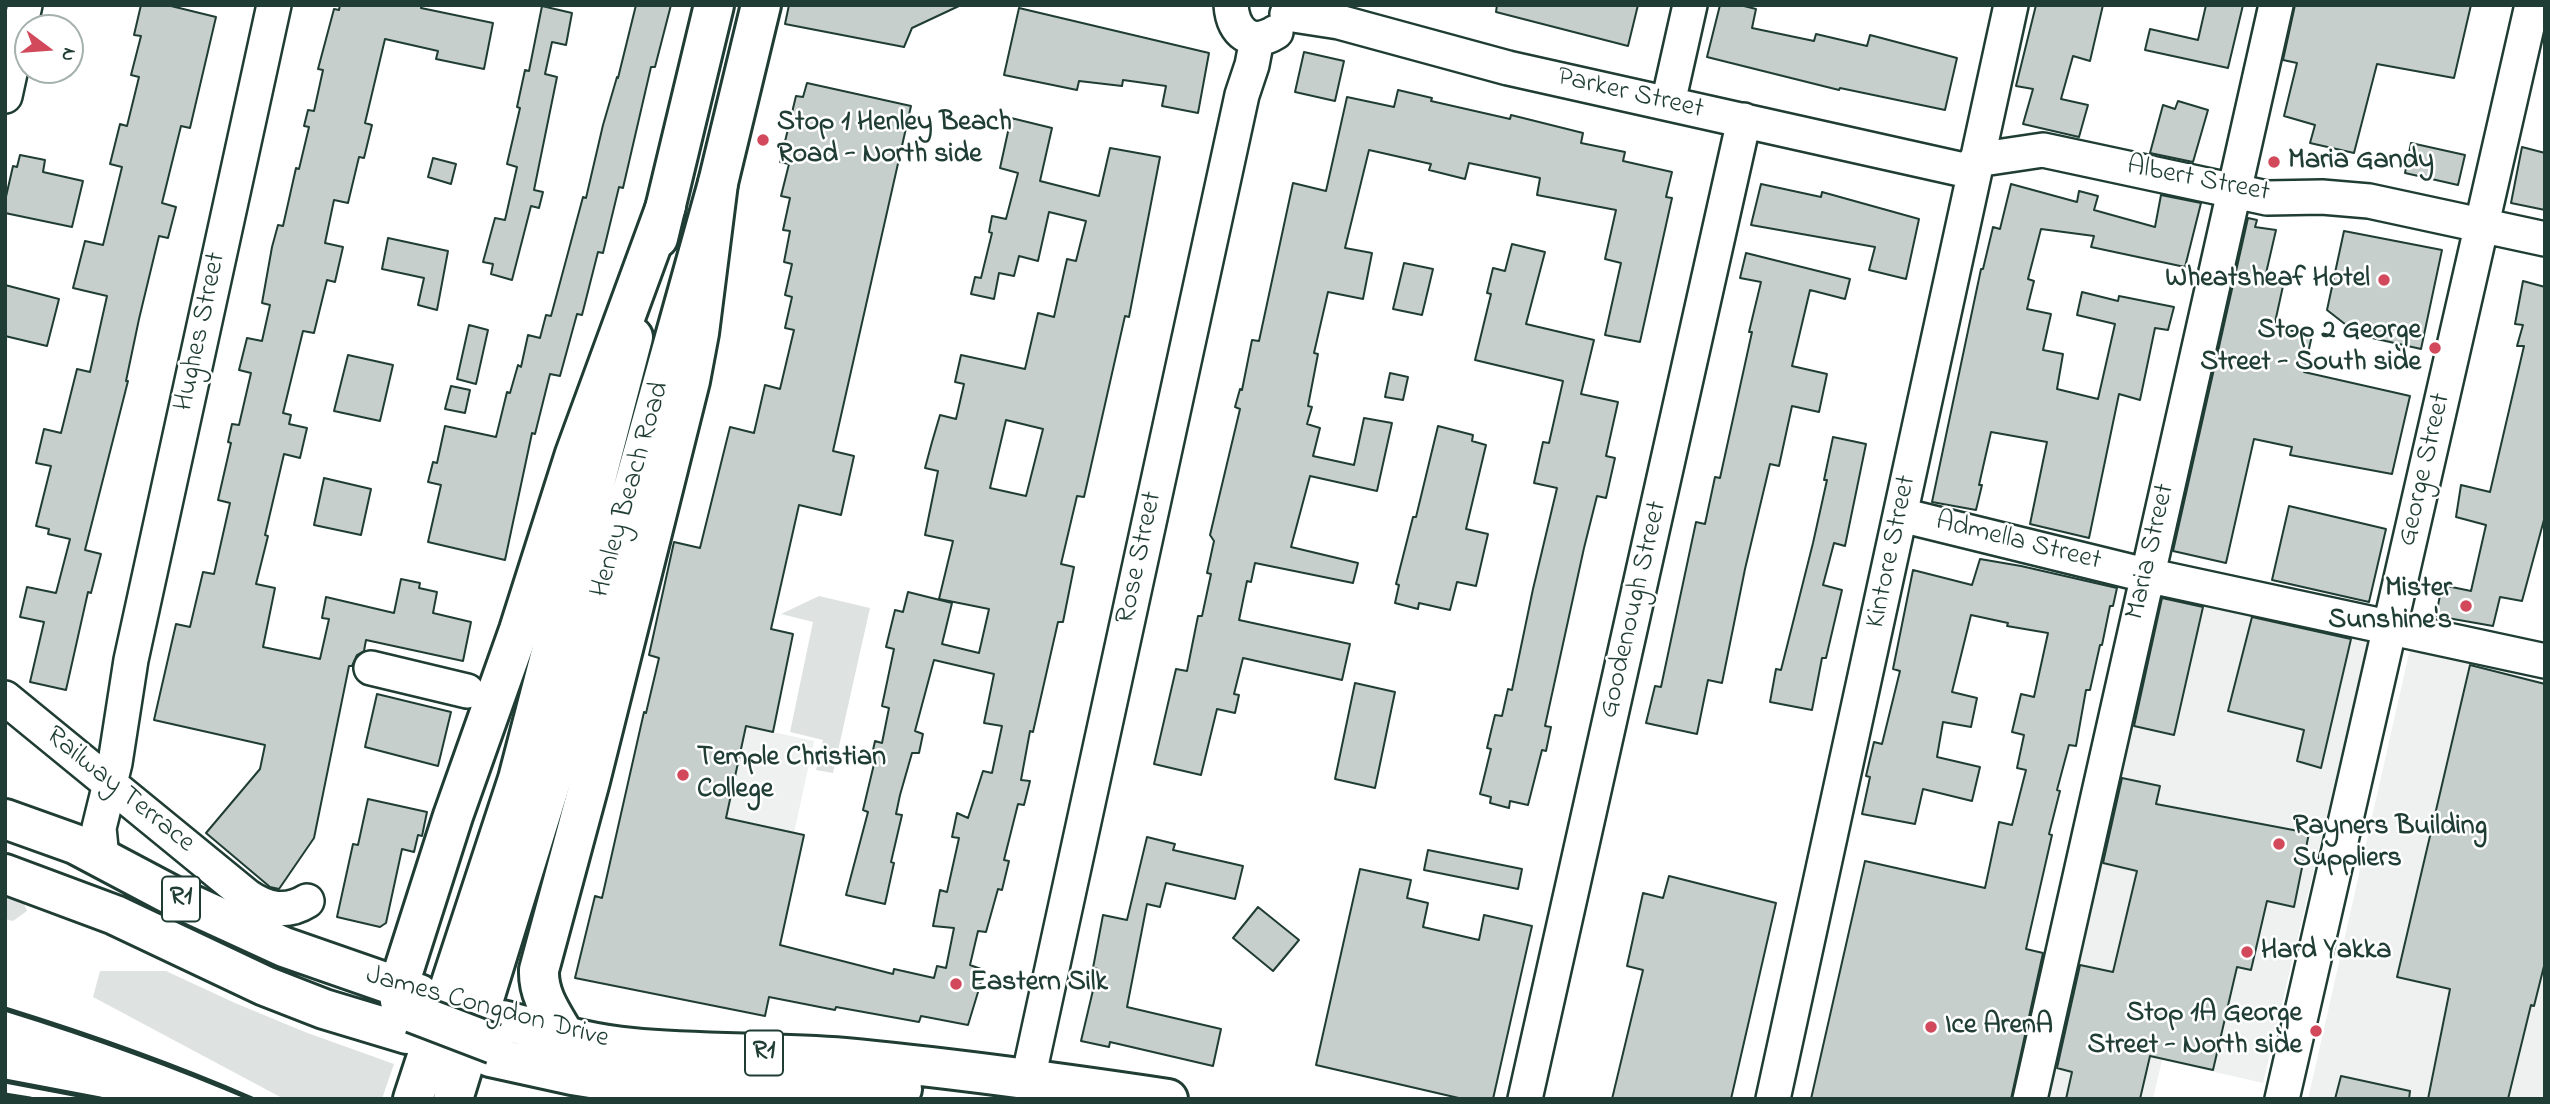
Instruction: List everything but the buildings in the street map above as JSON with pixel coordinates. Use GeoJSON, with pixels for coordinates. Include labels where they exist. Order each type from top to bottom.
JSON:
{"type":"FeatureCollection","features":[{"type":"Feature","properties":{"kind":"main road","name":"Henley Beach Road"},"geometry":{"type":"LineString","coordinates":[[476,968],[518,779],[666,206],[714,5]]}},
{"type":"Feature","properties":{"kind":"main road","name":"Henley Beach Road"},"geometry":{"type":"LineString","coordinates":[[476,968],[553,775],[718,183],[761,5]]}},
{"type":"Feature","properties":{"kind":"main road"},"geometry":{"type":"LineString","coordinates":[[565,1036],[545,1001],[539,970],[590,781],[690,381],[699,333],[718,183]]}},
{"type":"Feature","properties":{"kind":"main road"},"geometry":{"type":"LineString","coordinates":[[409,1007],[453,816],[519,631],[575,454],[666,206]]}},
{"type":"Feature","properties":{"kind":"main road","name":"James Congdon Drive"},"geometry":{"type":"LineString","coordinates":[[5,819],[88,851],[175,897],[409,1007],[495,1040],[572,1075],[650,1083],[864,1086],[989,1099]]}},
{"type":"Feature","properties":{"kind":"main road"},"geometry":{"type":"LineString","coordinates":[[88,851],[74,864],[79,874],[91,885],[200,942],[265,986]]}},
{"type":"Feature","properties":{"kind":"main road","name":"James Congdon Drive"},"geometry":{"type":"LineString","coordinates":[[5,874],[115,915],[265,986],[324,1009],[409,1007]]}},
{"type":"Feature","properties":{"kind":"main road"},"geometry":{"type":"LineString","coordinates":[[413,1099],[476,968]]}},
{"type":"Feature","properties":{"kind":"main road"},"geometry":{"type":"LineString","coordinates":[[453,1099],[476,968]]}},
{"type":"Feature","properties":{"kind":"main road","name":"James Congdon Drive"},"geometry":{"type":"LineString","coordinates":[[495,1040],[565,1036],[630,1048],[806,1055],[1026,1089],[1168,1099]]}},
{"type":"Feature","properties":{"kind":"street"},"geometry":{"type":"LineString","coordinates":[[5,96],[25,5]]}},
{"type":"Feature","properties":{"kind":"street","name":"Hughes Street"},"geometry":{"type":"LineString","coordinates":[[88,851],[101,777],[106,720],[131,660],[274,5]]}},
{"type":"Feature","properties":{"kind":"street"},"geometry":{"type":"LineString","coordinates":[[1231,5],[1232,20],[1238,29],[1257,38],[1267,37],[1279,30],[1287,10]]}},
{"type":"Feature","properties":{"kind":"street"},"geometry":{"type":"LineString","coordinates":[[1668,103],[1690,5]]}},
{"type":"Feature","properties":{"kind":"street","name":"Kintore Street"},"geometry":{"type":"LineString","coordinates":[[1773,1099],[2011,5]]}},
{"type":"Feature","properties":{"kind":"street","name":"Maria Street"},"geometry":{"type":"LineString","coordinates":[[2030,1099],[2276,5]]}},
{"type":"Feature","properties":{"kind":"street","name":"George Street"},"geometry":{"type":"LineString","coordinates":[[2283,1099],[2532,5]]}},
{"type":"Feature","properties":{"kind":"street","name":"Parker Street"},"geometry":{"type":"LineString","coordinates":[[1287,10],[1508,68],[1744,120],[1974,166]]}},
{"type":"Feature","properties":{"kind":"street","name":"Rose Street"},"geometry":{"type":"LineString","coordinates":[[1026,1089],[1239,108],[1257,38]]}},
{"type":"Feature","properties":{"kind":"street","name":"Goodenough Street"},"geometry":{"type":"LineString","coordinates":[[1525,1099],[1744,120]]}},
{"type":"Feature","properties":{"kind":"street","name":"Albert Street"},"geometry":{"type":"LineString","coordinates":[[1974,166],[2043,150],[2267,198],[2322,197],[2369,201],[2545,239]]}},
{"type":"Feature","properties":{"kind":"street","name":"Admella Street"},"geometry":{"type":"LineString","coordinates":[[1901,515],[2147,575],[2545,661]]}},
{"type":"Feature","properties":{"kind":"street"},"geometry":{"type":"LineString","coordinates":[[371,668],[467,691]]}},
{"type":"Feature","properties":{"kind":"street","name":"Railway Terrace"},"geometry":{"type":"LineString","coordinates":[[5,698],[255,901],[265,907],[284,909],[307,901]]}},
{"type":"Feature","properties":{"kind":"shaded area"},"geometry":{"type":"Polygon","coordinates":[[[2151,586],[2370,635],[2263,1083],[2162,1060],[2153,1099],[2035,1099],[2151,586]]]}},
{"type":"Feature","properties":{"kind":"shaded area"},"geometry":{"type":"Polygon","coordinates":[[[819,596],[870,608],[833,773],[816,770],[823,740],[790,732],[813,622],[781,614],[819,596]]]}},
{"type":"Feature","properties":{"kind":"shaded area"},"geometry":{"type":"Polygon","coordinates":[[[2410,649],[2545,682],[2545,1099],[2308,1099],[2410,649]]]}},
{"type":"Feature","properties":{"kind":"shaded area"},"geometry":{"type":"Polygon","coordinates":[[[746,726],[814,741],[794,833],[726,818],[746,726]]]}},
{"type":"Feature","properties":{"kind":"shaded area"},"geometry":{"type":"Polygon","coordinates":[[[5,890],[20,894],[27,911],[13,921],[5,919],[5,890]]]}},
{"type":"Feature","properties":{"kind":"shaded area"},"geometry":{"type":"Polygon","coordinates":[[[100,971],[166,971],[305,1032],[394,1064],[382,1099],[284,1099],[93,997],[100,971]]]}},
{"type":"Feature","properties":{"kind":"railway"},"geometry":{"type":"LineString","coordinates":[[5,1009],[130,1051],[252,1099]]}},
{"type":"Feature","properties":{"kind":"railway"},"geometry":{"type":"LineString","coordinates":[[5,1081],[100,1099]]}},
{"type":"Feature","properties":{"kind":"railway"},"geometry":{"type":"LineString","coordinates":[[5,1095],[30,1099]]}},
{"type":"Feature","properties":{"kind":"place","name":"Stop 1 Henley Beach Road - North side"},"geometry":{"type":"Point","coordinates":[763,140]}},
{"type":"Feature","properties":{"kind":"place","name":"Maria Gandy"},"geometry":{"type":"Point","coordinates":[2274,162]}},
{"type":"Feature","properties":{"kind":"place","name":"Wheatsheaf Hotel"},"geometry":{"type":"Point","coordinates":[2384,280]}},
{"type":"Feature","properties":{"kind":"place","name":"Stop 2 George Street - South side"},"geometry":{"type":"Point","coordinates":[2435,348]}},
{"type":"Feature","properties":{"kind":"place","name":"Mister Sunshine's"},"geometry":{"type":"Point","coordinates":[2466,606]}},
{"type":"Feature","properties":{"kind":"place","name":"Temple Christian College"},"geometry":{"type":"Point","coordinates":[683,775]}},
{"type":"Feature","properties":{"kind":"place","name":"Rayners Building Suppliers"},"geometry":{"type":"Point","coordinates":[2279,844]}},
{"type":"Feature","properties":{"kind":"place","name":"Hard Yakka"},"geometry":{"type":"Point","coordinates":[2247,952]}},
{"type":"Feature","properties":{"kind":"place","name":"Eastern Silk"},"geometry":{"type":"Point","coordinates":[956,984]}},
{"type":"Feature","properties":{"kind":"place","name":"Ice ArenA"},"geometry":{"type":"Point","coordinates":[1931,1027]}},
{"type":"Feature","properties":{"kind":"place","name":"Stop 1A George Street - North side"},"geometry":{"type":"Point","coordinates":[2316,1031]}}]}
